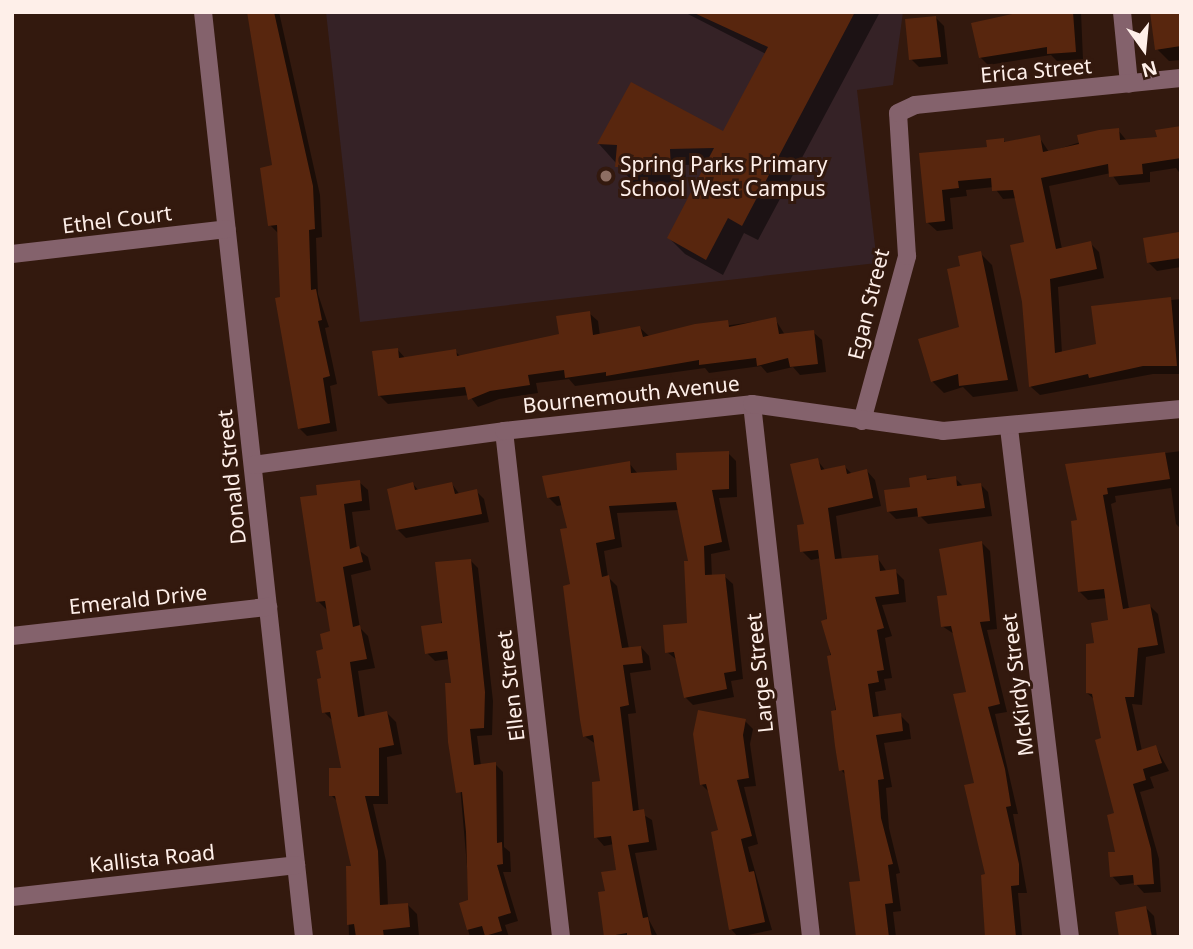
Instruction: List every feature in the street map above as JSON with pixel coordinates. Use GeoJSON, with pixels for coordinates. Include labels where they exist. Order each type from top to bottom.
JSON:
{"type":"FeatureCollection","features":[{"type":"Feature","properties":{"kind":"street","name":"Donald Street"},"geometry":{"type":"LineString","coordinates":[[203,12],[304,937]]}},
{"type":"Feature","properties":{"kind":"street"},"geometry":{"type":"LineString","coordinates":[[1122,12],[1129,84]]}},
{"type":"Feature","properties":{"kind":"street","name":"Erica Street"},"geometry":{"type":"LineString","coordinates":[[898,113],[915,105],[1181,78]]}},
{"type":"Feature","properties":{"kind":"street","name":"Egan Street"},"geometry":{"type":"LineString","coordinates":[[862,421],[907,256],[898,113]]}},
{"type":"Feature","properties":{"kind":"street","name":"Ethel Court"},"geometry":{"type":"LineString","coordinates":[[12,254],[227,229]]}},
{"type":"Feature","properties":{"kind":"street","name":"Bournemouth Avenue"},"geometry":{"type":"LineString","coordinates":[[253,465],[503,431],[752,404],[943,431],[1009,428],[1181,409]]}},
{"type":"Feature","properties":{"kind":"street","name":"Large Street"},"geometry":{"type":"LineString","coordinates":[[752,404],[811,937]]}},
{"type":"Feature","properties":{"kind":"street","name":"McKirdy Street"},"geometry":{"type":"LineString","coordinates":[[1009,428],[1070,937]]}},
{"type":"Feature","properties":{"kind":"street","name":"Ellen Street"},"geometry":{"type":"LineString","coordinates":[[503,431],[561,937]]}},
{"type":"Feature","properties":{"kind":"street","name":"Emerald Drive"},"geometry":{"type":"LineString","coordinates":[[12,636],[268,607]]}},
{"type":"Feature","properties":{"kind":"street","name":"Kallista Road"},"geometry":{"type":"LineString","coordinates":[[12,897],[296,865]]}},
{"type":"Feature","properties":{"kind":"shaded area","name":"Spring Parks Primary School West Campus"},"geometry":{"type":"Polygon","coordinates":[[[326,12],[903,12],[893,85],[857,90],[877,263],[360,322],[326,12]]]}},
{"type":"Feature","properties":{"kind":"building"},"geometry":{"type":"Polygon","coordinates":[[[247,12],[274,12],[313,186],[315,229],[309,230],[311,290],[316,289],[322,320],[318,321],[330,376],[323,378],[330,423],[298,429],[275,298],[280,297],[277,225],[268,226],[260,168],[272,165],[247,12]]]}},
{"type":"Feature","properties":{"kind":"building"},"geometry":{"type":"Polygon","coordinates":[[[692,12],[855,12],[742,226],[728,218],[706,260],[667,238],[714,148],[670,149],[671,168],[615,167],[617,145],[597,144],[631,82],[723,131],[768,47],[692,12]]]}},
{"type":"Feature","properties":{"kind":"building"},"geometry":{"type":"Polygon","coordinates":[[[1021,12],[1073,12],[1076,52],[1047,54],[1047,47],[979,58],[971,23],[1021,12]]]}},
{"type":"Feature","properties":{"kind":"building"},"geometry":{"type":"Polygon","coordinates":[[[1150,12],[1181,12],[1181,46],[1155,50],[1150,12]]]}},
{"type":"Feature","properties":{"kind":"building"},"geometry":{"type":"Polygon","coordinates":[[[936,16],[941,57],[909,60],[905,19],[936,16]]]}},
{"type":"Feature","properties":{"kind":"building"},"geometry":{"type":"Polygon","coordinates":[[[1181,126],[1181,158],[1142,164],[1143,174],[1109,177],[1108,164],[1041,178],[1056,249],[1091,241],[1097,269],[1050,279],[1055,353],[1096,344],[1091,306],[1171,297],[1177,366],[1143,366],[1029,387],[1022,302],[1010,245],[1024,242],[1013,190],[992,191],[991,178],[958,181],[959,188],[942,190],[945,221],[926,223],[919,153],[987,147],[986,140],[1004,138],[1004,142],[1040,135],[1043,152],[1079,144],[1077,135],[1099,130],[1119,128],[1120,140],[1157,137],[1155,130],[1181,126]]]}},
{"type":"Feature","properties":{"kind":"building"},"geometry":{"type":"Polygon","coordinates":[[[1179,232],[1181,258],[1147,263],[1143,238],[1179,232]]]}},
{"type":"Feature","properties":{"kind":"building"},"geometry":{"type":"Polygon","coordinates":[[[981,251],[1008,380],[959,386],[958,374],[931,382],[918,339],[959,327],[947,269],[960,266],[958,256],[981,251]]]}},
{"type":"Feature","properties":{"kind":"building"},"geometry":{"type":"Polygon","coordinates":[[[590,311],[593,335],[640,326],[643,337],[695,324],[728,320],[729,327],[776,317],[779,334],[814,330],[818,364],[790,367],[788,358],[757,366],[756,358],[699,365],[699,360],[606,376],[606,372],[565,378],[564,370],[528,375],[530,385],[490,391],[468,400],[465,387],[378,396],[372,351],[398,348],[399,358],[456,349],[457,356],[559,334],[556,316],[590,311]]]}},
{"type":"Feature","properties":{"kind":"building"},"geometry":{"type":"Polygon","coordinates":[[[729,451],[729,489],[712,490],[722,542],[704,546],[705,575],[725,574],[736,671],[724,673],[727,689],[684,698],[674,652],[665,653],[663,625],[687,623],[684,561],[688,561],[676,502],[609,506],[615,539],[596,543],[602,577],[609,575],[622,648],[641,646],[643,663],[623,665],[629,705],[620,707],[633,811],[644,809],[649,842],[628,845],[643,918],[648,917],[652,937],[627,937],[627,933],[604,937],[598,892],[605,891],[601,872],[616,870],[611,836],[594,838],[592,782],[600,781],[593,735],[583,737],[580,720],[563,586],[570,584],[560,529],[567,528],[559,496],[547,498],[542,476],[630,461],[631,473],[677,470],[676,453],[729,451]]]}},
{"type":"Feature","properties":{"kind":"building"},"geometry":{"type":"Polygon","coordinates":[[[1165,452],[1170,479],[1107,488],[1108,494],[1103,495],[1123,609],[1150,604],[1158,645],[1138,648],[1134,697],[1125,697],[1137,751],[1156,745],[1162,763],[1143,769],[1146,780],[1133,784],[1151,849],[1154,884],[1134,885],[1133,875],[1110,877],[1108,852],[1115,852],[1107,815],[1114,813],[1095,740],[1101,738],[1092,694],[1086,693],[1086,644],[1094,643],[1091,623],[1108,620],[1104,589],[1078,592],[1071,521],[1077,520],[1065,464],[1165,452]]]}},
{"type":"Feature","properties":{"kind":"building"},"geometry":{"type":"Polygon","coordinates":[[[818,458],[821,470],[845,465],[847,474],[867,469],[873,498],[828,508],[835,559],[878,555],[880,571],[896,569],[899,594],[875,597],[884,628],[877,630],[884,670],[877,671],[879,682],[868,684],[873,717],[901,713],[903,731],[876,735],[884,779],[878,780],[881,818],[893,864],[888,865],[893,903],[885,904],[889,937],[856,937],[849,882],[860,881],[844,770],[839,771],[835,746],[831,711],[836,710],[827,656],[831,655],[821,621],[827,619],[818,550],[800,552],[797,525],[804,524],[790,464],[818,458]]]}},
{"type":"Feature","properties":{"kind":"building"},"geometry":{"type":"Polygon","coordinates":[[[926,475],[927,480],[956,476],[957,486],[981,483],[985,508],[918,517],[917,508],[887,512],[884,490],[910,487],[909,478],[926,475]]]}},
{"type":"Feature","properties":{"kind":"building"},"geometry":{"type":"Polygon","coordinates":[[[360,480],[362,501],[344,504],[350,549],[359,546],[363,562],[343,567],[353,627],[360,625],[367,659],[350,662],[358,717],[387,711],[394,745],[379,748],[379,796],[365,796],[378,851],[380,905],[408,903],[410,927],[383,930],[384,937],[356,937],[354,924],[347,925],[346,866],[351,866],[335,796],[329,796],[329,768],[341,768],[330,712],[322,713],[317,679],[321,678],[316,651],[323,649],[320,634],[330,631],[325,601],[316,602],[300,497],[317,495],[316,485],[360,480]]]}},
{"type":"Feature","properties":{"kind":"building"},"geometry":{"type":"Polygon","coordinates":[[[413,482],[415,490],[452,482],[455,494],[477,489],[482,514],[396,530],[387,489],[413,482]]]}},
{"type":"Feature","properties":{"kind":"building"},"geometry":{"type":"Polygon","coordinates":[[[982,541],[990,621],[980,622],[1000,704],[988,707],[1005,769],[1011,806],[1006,807],[1019,864],[1019,885],[1011,886],[1016,937],[985,937],[981,875],[985,874],[964,785],[974,783],[953,694],[966,692],[951,626],[941,627],[937,596],[947,595],[939,549],[982,541]]]}},
{"type":"Feature","properties":{"kind":"building"},"geometry":{"type":"Polygon","coordinates":[[[471,559],[485,692],[484,728],[470,729],[474,765],[496,762],[497,843],[502,842],[503,864],[497,865],[511,913],[498,917],[502,931],[485,936],[482,926],[467,930],[459,903],[468,900],[466,832],[462,792],[456,793],[448,742],[445,683],[451,683],[447,651],[425,654],[421,626],[442,623],[435,562],[471,559]]]}},
{"type":"Feature","properties":{"kind":"building"},"geometry":{"type":"Polygon","coordinates":[[[698,710],[746,719],[743,735],[749,778],[737,780],[752,836],[741,839],[749,872],[754,871],[765,922],[729,930],[711,832],[718,830],[706,784],[700,785],[693,734],[698,710]]]}},
{"type":"Feature","properties":{"kind":"building"},"geometry":{"type":"Polygon","coordinates":[[[1146,906],[1152,937],[1119,937],[1115,912],[1146,906]]]}},
{"type":"Feature","properties":{"kind":"place","name":"Spring Parks Primary School West Campus"},"geometry":{"type":"Point","coordinates":[606,176]}}]}
